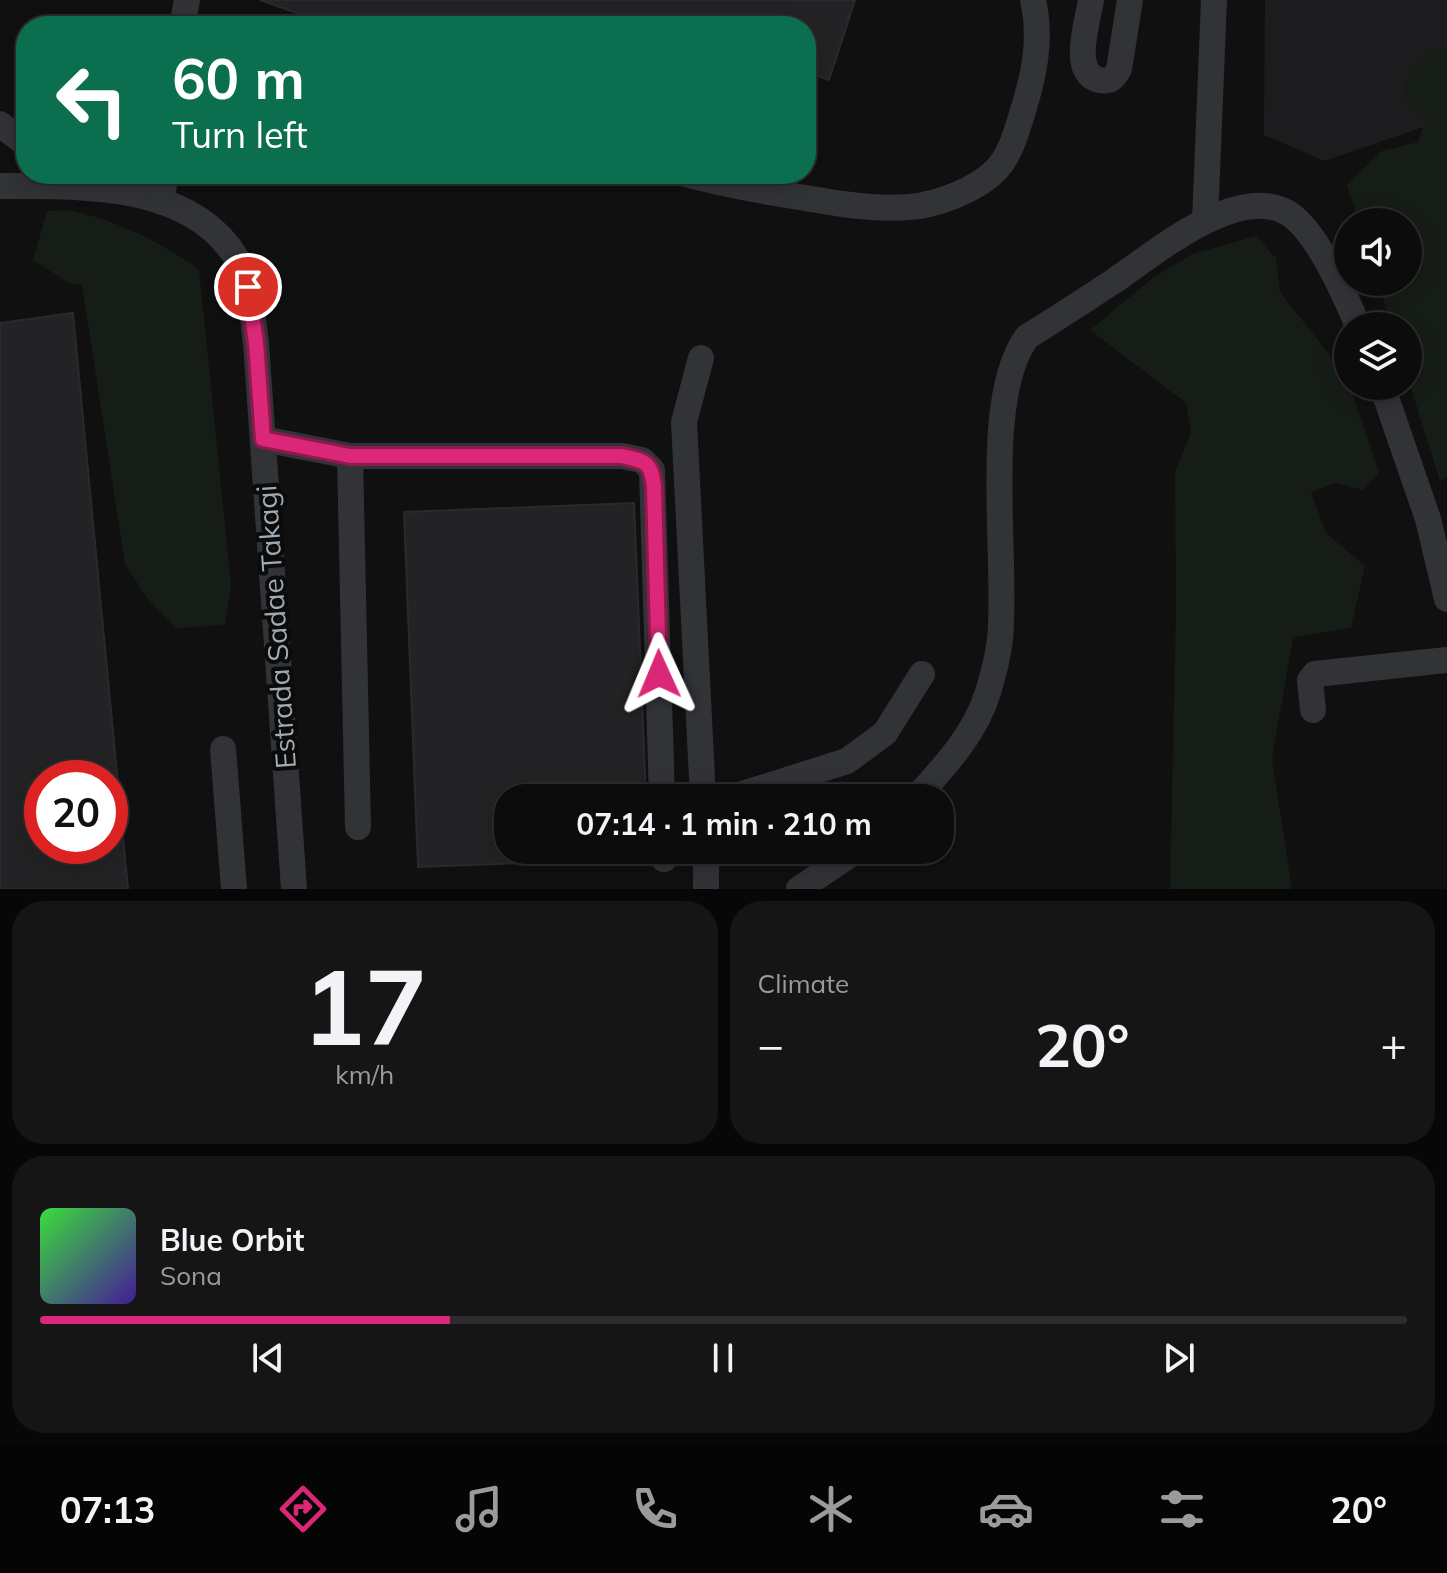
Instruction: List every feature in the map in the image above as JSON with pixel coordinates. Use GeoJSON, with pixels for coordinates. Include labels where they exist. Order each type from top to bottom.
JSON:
{"type":"FeatureCollection","features":[{"type":"Feature","properties":{"kind":"street"},"geometry":{"type":"LineString","coordinates":[[720,184],[849,205],[910,207],[949,198],[983,181],[997,169],[1011,149],[1033,79],[1038,43],[1033,0]]}},
{"type":"Feature","properties":{"kind":"street"},"geometry":{"type":"LineString","coordinates":[[1091,0],[1083,57],[1085,71],[1092,78],[1105,81],[1114,78],[1119,69],[1130,0]]}},
{"type":"Feature","properties":{"kind":"street"},"geometry":{"type":"LineString","coordinates":[[1205,221],[1214,0]]}},
{"type":"Feature","properties":{"kind":"street"},"geometry":{"type":"LineString","coordinates":[[0,124],[16,136]]}},
{"type":"Feature","properties":{"kind":"street","name":"Estrada Sadae Takagi"},"geometry":{"type":"LineString","coordinates":[[0,186],[25,184]]}},
{"type":"Feature","properties":{"kind":"street","name":"Estrada Sadae Takagi"},"geometry":{"type":"LineString","coordinates":[[89,184],[162,202],[190,214],[223,240],[239,261],[248,287],[256,343],[294,889]]}},
{"type":"Feature","properties":{"kind":"street"},"geometry":{"type":"LineString","coordinates":[[162,202],[164,184]]}},
{"type":"Feature","properties":{"kind":"street"},"geometry":{"type":"LineString","coordinates":[[928,784],[963,741],[988,694],[1000,639],[1000,444],[1011,368],[1027,337],[1205,221],[1239,209],[1263,207],[1278,208],[1290,214],[1323,255],[1351,312]]}},
{"type":"Feature","properties":{"kind":"street"},"geometry":{"type":"LineString","coordinates":[[701,358],[687,403],[684,434],[702,784]]}},
{"type":"Feature","properties":{"kind":"street"},"geometry":{"type":"LineString","coordinates":[[1387,400],[1428,519],[1447,599]]}},
{"type":"Feature","properties":{"kind":"street"},"geometry":{"type":"LineString","coordinates":[[263,439],[350,456],[622,456],[642,460],[652,470],[662,784]]}},
{"type":"Feature","properties":{"kind":"street"},"geometry":{"type":"LineString","coordinates":[[350,456],[358,827]]}},
{"type":"Feature","properties":{"kind":"street"},"geometry":{"type":"LineString","coordinates":[[1313,710],[1310,680],[1315,674],[1447,660]]}},
{"type":"Feature","properties":{"kind":"street"},"geometry":{"type":"LineString","coordinates":[[774,784],[847,761],[885,733],[922,674]]}},
{"type":"Feature","properties":{"kind":"street"},"geometry":{"type":"LineString","coordinates":[[223,749],[234,889]]}},
{"type":"Feature","properties":{"kind":"street"},"geometry":{"type":"LineString","coordinates":[[706,864],[706,889]]}},
{"type":"Feature","properties":{"kind":"street"},"geometry":{"type":"LineString","coordinates":[[799,889],[838,864]]}},
{"type":"Feature","properties":{"kind":"shaded area"},"geometry":{"type":"Polygon","coordinates":[[[1265,0],[1447,0],[1447,119],[1324,161],[1264,135],[1265,0]]]}},
{"type":"Feature","properties":{"kind":"shaded area"},"geometry":{"type":"Polygon","coordinates":[[[1434,50],[1447,50],[1447,477],[1440,481],[1415,400],[1422,400],[1422,312],[1387,312],[1382,296],[1422,296],[1422,208],[1354,208],[1347,185],[1382,151],[1418,142],[1425,121],[1401,96],[1411,70],[1434,50]]]}},
{"type":"Feature","properties":{"kind":"shaded area"},"geometry":{"type":"Polygon","coordinates":[[[70,210],[138,233],[199,269],[231,585],[225,625],[177,628],[147,598],[125,564],[82,285],[69,283],[33,260],[47,211],[70,210]]]}},
{"type":"Feature","properties":{"kind":"shaded area"},"geometry":{"type":"Polygon","coordinates":[[[1256,236],[1276,258],[1280,292],[1334,361],[1334,400],[1355,400],[1379,473],[1363,490],[1336,483],[1311,492],[1326,533],[1365,566],[1351,628],[1293,637],[1272,759],[1292,889],[1170,889],[1176,608],[1175,471],[1191,433],[1186,403],[1090,330],[1154,277],[1192,254],[1256,236]]]}},
{"type":"Feature","properties":{"kind":"building"},"geometry":{"type":"Polygon","coordinates":[[[260,0],[855,0],[829,80],[816,75],[816,16],[306,16],[260,0]]]}},
{"type":"Feature","properties":{"kind":"building"},"geometry":{"type":"Polygon","coordinates":[[[73,313],[116,760],[24,760],[24,864],[126,864],[128,889],[0,889],[0,323],[73,313]]]}},
{"type":"Feature","properties":{"kind":"building"},"geometry":{"type":"Polygon","coordinates":[[[634,503],[645,784],[494,784],[495,864],[418,867],[404,512],[634,503]]]}},
{"type":"Feature","properties":{"kind":"route"},"geometry":{"type":"LineString","coordinates":[[248,287],[256,343],[263,439],[350,456],[622,456],[642,460],[652,470],[654,487],[659,674]]}}]}
